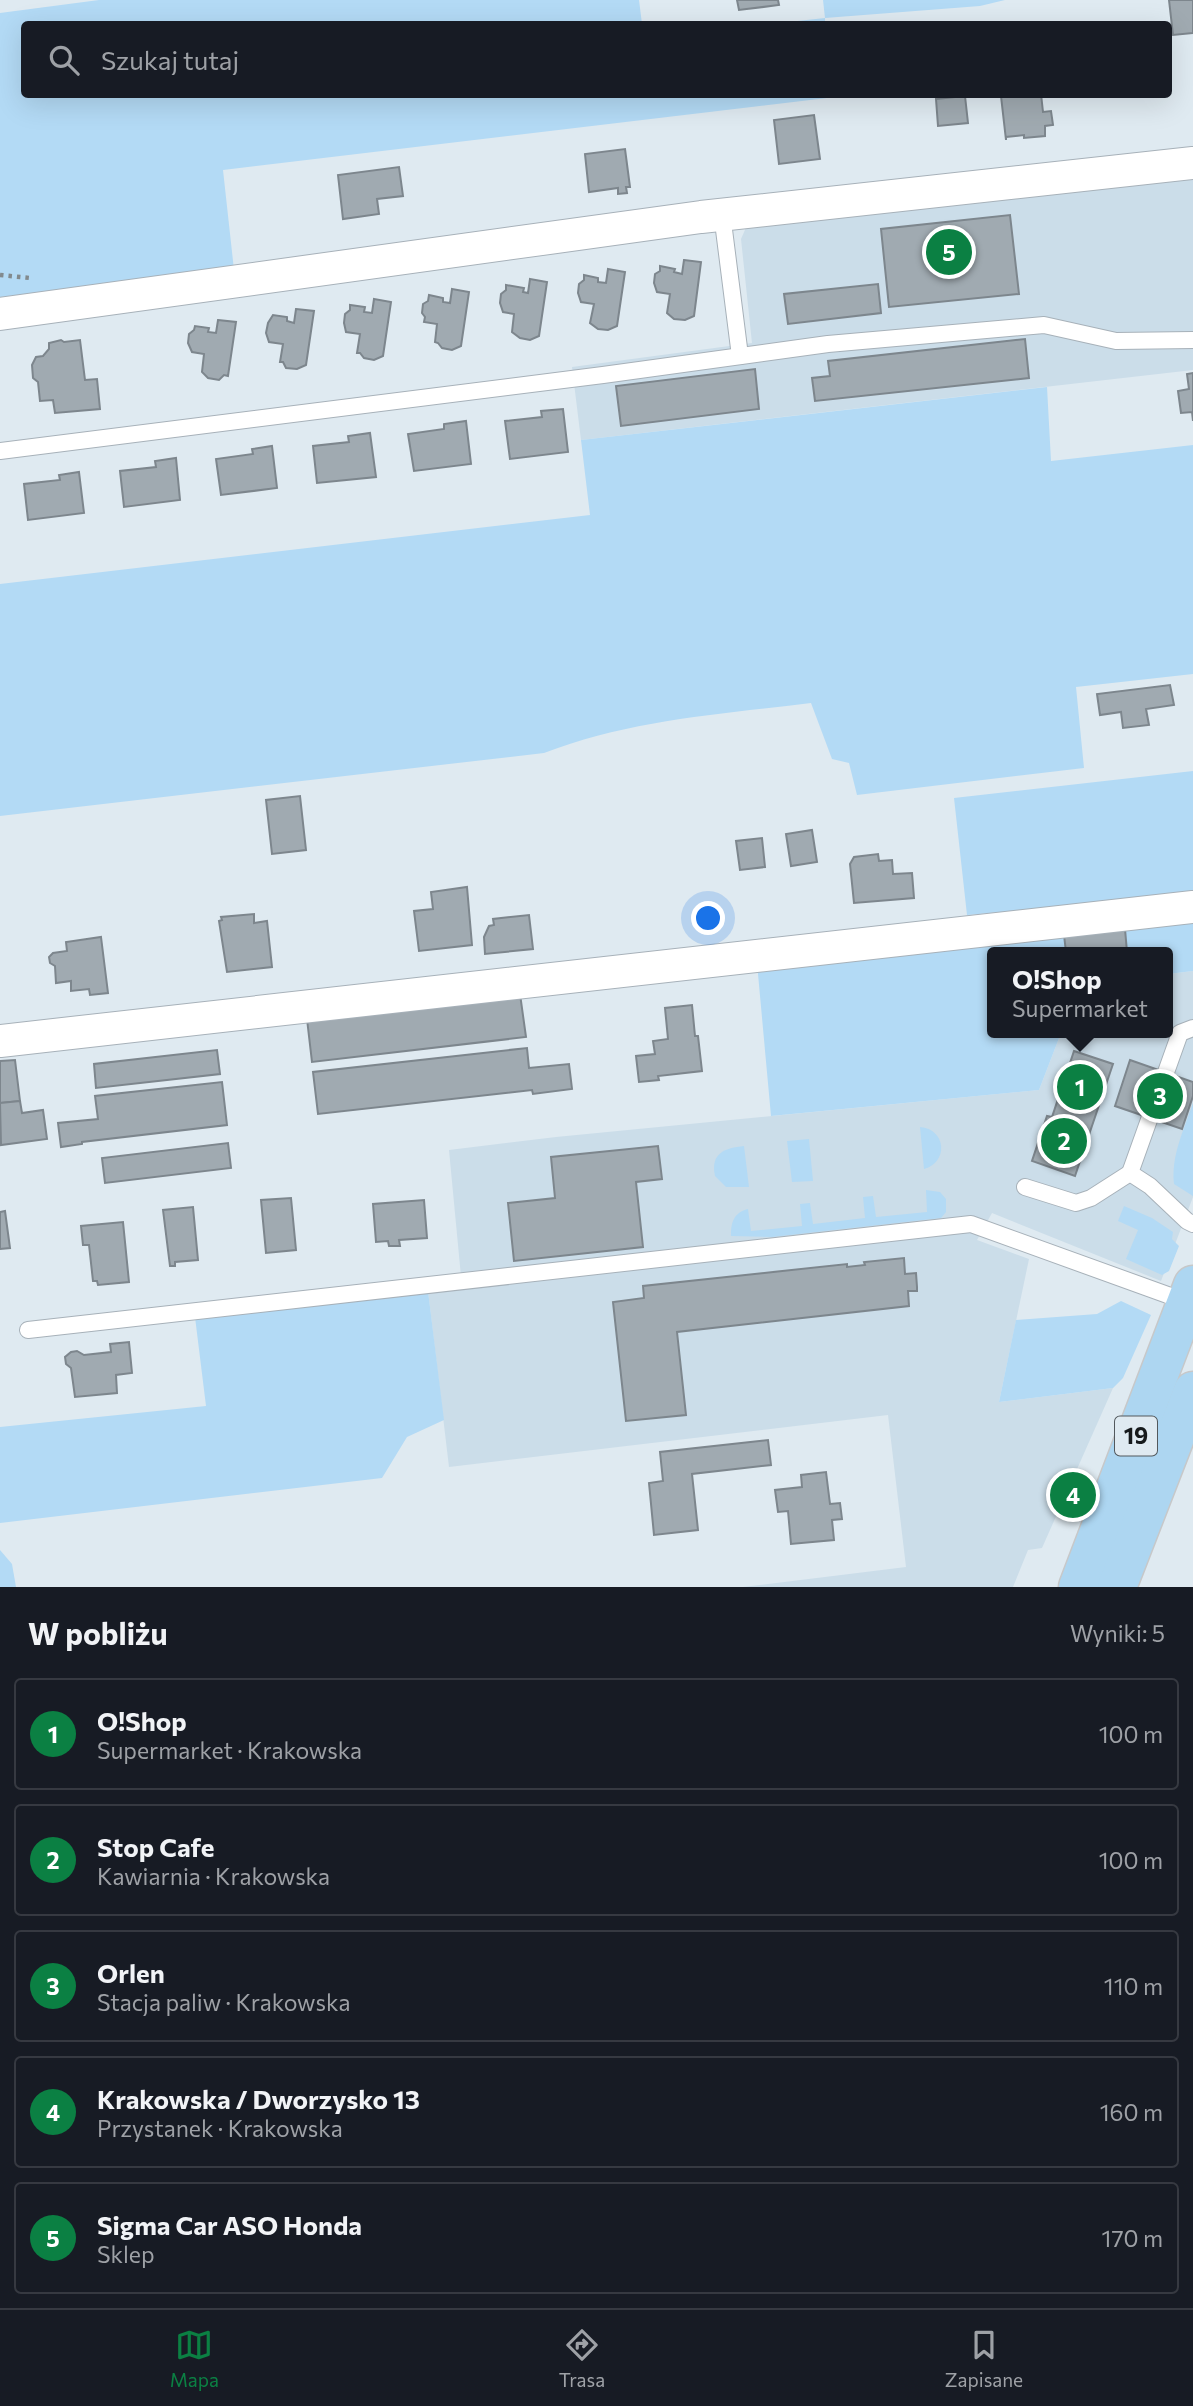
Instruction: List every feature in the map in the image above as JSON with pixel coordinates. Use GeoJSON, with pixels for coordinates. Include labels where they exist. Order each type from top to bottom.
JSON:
{"type":"FeatureCollection","features":[{"type":"Feature","properties":{"kind":"main road","name":"19"},"geometry":{"type":"LineString","coordinates":[[1078,1587],[1190,1293]]}},
{"type":"Feature","properties":{"kind":"main road","name":"19"},"geometry":{"type":"LineString","coordinates":[[1117,1587],[1193,1391]]}},
{"type":"Feature","properties":{"kind":"street"},"geometry":{"type":"LineString","coordinates":[[0,314],[722,214],[1193,163]]}},
{"type":"Feature","properties":{"kind":"street"},"geometry":{"type":"LineString","coordinates":[[0,1041],[1193,906]]}},
{"type":"Feature","properties":{"kind":"lane"},"geometry":{"type":"LineString","coordinates":[[722,214],[740,356]]}},
{"type":"Feature","properties":{"kind":"lane"},"geometry":{"type":"LineString","coordinates":[[0,451],[828,344],[1044,325],[1116,341],[1193,340]]}},
{"type":"Feature","properties":{"kind":"lane"},"geometry":{"type":"LineString","coordinates":[[1025,1187],[1076,1203],[1090,1198],[1130,1173],[1180,1033],[1193,1028]]}},
{"type":"Feature","properties":{"kind":"lane"},"geometry":{"type":"LineString","coordinates":[[1130,1173],[1150,1186],[1193,1224]]}},
{"type":"Feature","properties":{"kind":"lane"},"geometry":{"type":"LineString","coordinates":[[28,1329],[971,1224],[1190,1293]]}},
{"type":"Feature","properties":{"kind":"shaded area"},"geometry":{"type":"Polygon","coordinates":[[[99,0],[639,0],[642,21],[21,21],[21,98],[827,98],[223,170],[234,270],[0,297],[0,13],[99,0]]]}},
{"type":"Feature","properties":{"kind":"shaded area"},"geometry":{"type":"Polygon","coordinates":[[[823,0],[1005,0],[980,6],[825,18],[823,0]]]}},
{"type":"Feature","properties":{"kind":"shaded area"},"geometry":{"type":"Polygon","coordinates":[[[825,18],[825,21],[798,21],[825,18]]]}},
{"type":"Feature","properties":{"kind":"shaded area"},"geometry":{"type":"Polygon","coordinates":[[[1193,176],[1193,370],[581,440],[572,367],[752,343],[741,239],[748,223],[1193,176]]]}},
{"type":"Feature","properties":{"kind":"shaded area"},"geometry":{"type":"Polygon","coordinates":[[[1047,387],[1051,461],[1193,445],[1193,674],[1076,687],[1084,768],[857,795],[849,763],[832,759],[811,703],[642,726],[576,742],[544,753],[0,816],[0,584],[590,515],[581,440],[1047,387]]]}},
{"type":"Feature","properties":{"kind":"shaded area"},"geometry":{"type":"Polygon","coordinates":[[[1193,771],[1193,895],[967,915],[954,798],[1193,771]]]}},
{"type":"Feature","properties":{"kind":"shaded area"},"geometry":{"type":"Polygon","coordinates":[[[1193,918],[1193,971],[1173,973],[1173,947],[987,947],[987,1038],[1059,1038],[1039,1090],[771,1116],[757,963],[1193,918]]]}},
{"type":"Feature","properties":{"kind":"shaded area"},"geometry":{"type":"Polygon","coordinates":[[[1193,971],[1193,1197],[1161,1281],[992,1213],[977,1240],[1029,1259],[999,1402],[1113,1388],[1042,1548],[1028,1550],[1013,1587],[743,1587],[906,1567],[888,1415],[449,1467],[428,1291],[462,1287],[449,1150],[556,1137],[1039,1090],[1059,1038],[1173,1038],[1173,973],[1193,971]]]}},
{"type":"Feature","properties":{"kind":"shaded area"},"geometry":{"type":"Polygon","coordinates":[[[1193,1103],[1193,1196],[1174,1184],[1174,1163],[1193,1103]]]}},
{"type":"Feature","properties":{"kind":"shaded area"},"geometry":{"type":"Polygon","coordinates":[[[920,1127],[935,1133],[941,1146],[938,1160],[924,1169],[920,1127]]]}},
{"type":"Feature","properties":{"kind":"shaded area"},"geometry":{"type":"Polygon","coordinates":[[[809,1139],[813,1181],[792,1182],[787,1141],[809,1139]]]}},
{"type":"Feature","properties":{"kind":"shaded area"},"geometry":{"type":"Polygon","coordinates":[[[744,1146],[749,1187],[726,1187],[715,1176],[717,1157],[725,1150],[744,1146]]]}},
{"type":"Feature","properties":{"kind":"shaded area"},"geometry":{"type":"Polygon","coordinates":[[[926,1190],[940,1192],[946,1199],[946,1212],[941,1218],[772,1237],[731,1236],[734,1219],[748,1209],[751,1231],[802,1226],[800,1204],[810,1203],[813,1224],[865,1218],[863,1197],[873,1196],[876,1217],[927,1212],[926,1190]]]}},
{"type":"Feature","properties":{"kind":"shaded area"},"geometry":{"type":"Polygon","coordinates":[[[1124,1206],[1152,1218],[1173,1232],[1172,1239],[1179,1246],[1169,1271],[1162,1275],[1126,1259],[1138,1230],[1118,1221],[1124,1206]]]}},
{"type":"Feature","properties":{"kind":"shaded area"},"geometry":{"type":"Polygon","coordinates":[[[428,1291],[444,1420],[407,1437],[382,1478],[0,1523],[0,1427],[206,1406],[195,1317],[428,1291]]]}},
{"type":"Feature","properties":{"kind":"shaded area"},"geometry":{"type":"Polygon","coordinates":[[[1121,1301],[1151,1315],[1123,1378],[1113,1388],[999,1402],[1016,1320],[1097,1314],[1121,1301]]]}},
{"type":"Feature","properties":{"kind":"shaded area"},"geometry":{"type":"Polygon","coordinates":[[[0,1550],[12,1564],[16,1587],[0,1587],[0,1550]]]}},
{"type":"Feature","properties":{"kind":"building"},"geometry":{"type":"Polygon","coordinates":[[[737,0],[778,0],[779,5],[739,10],[737,0]]]}},
{"type":"Feature","properties":{"kind":"building"},"geometry":{"type":"Polygon","coordinates":[[[1169,0],[1193,0],[1193,33],[1173,35],[1169,0]]]}},
{"type":"Feature","properties":{"kind":"building"},"geometry":{"type":"Polygon","coordinates":[[[965,98],[968,123],[938,126],[936,99],[965,98]]]}},
{"type":"Feature","properties":{"kind":"building"},"geometry":{"type":"Polygon","coordinates":[[[1001,98],[1041,98],[1043,112],[1051,111],[1053,125],[1045,126],[1045,136],[1024,138],[1024,135],[1006,137],[1006,140],[1001,98]]]}},
{"type":"Feature","properties":{"kind":"building"},"geometry":{"type":"Polygon","coordinates":[[[814,115],[820,159],[779,164],[774,120],[814,115]]]}},
{"type":"Feature","properties":{"kind":"building"},"geometry":{"type":"Polygon","coordinates":[[[625,149],[630,187],[626,187],[627,193],[618,194],[618,188],[589,192],[585,154],[625,149]]]}},
{"type":"Feature","properties":{"kind":"building"},"geometry":{"type":"Polygon","coordinates":[[[399,167],[403,196],[377,199],[379,214],[343,219],[338,175],[399,167]]]}},
{"type":"Feature","properties":{"kind":"building"},"geometry":{"type":"Polygon","coordinates":[[[1010,215],[1019,294],[889,307],[881,229],[1010,215]]]}},
{"type":"Feature","properties":{"kind":"building"},"geometry":{"type":"Polygon","coordinates":[[[684,260],[701,262],[694,316],[685,320],[674,319],[667,313],[670,294],[657,292],[654,283],[660,266],[675,269],[674,272],[682,274],[684,260]]]}},
{"type":"Feature","properties":{"kind":"building"},"geometry":{"type":"Polygon","coordinates":[[[608,269],[625,272],[617,326],[608,330],[598,329],[590,323],[594,304],[581,302],[578,293],[584,275],[606,283],[608,269]]]}},
{"type":"Feature","properties":{"kind":"building"},"geometry":{"type":"Polygon","coordinates":[[[530,279],[547,282],[539,336],[530,340],[520,338],[512,332],[514,314],[503,312],[500,303],[506,285],[524,288],[523,292],[528,293],[530,279]]]}},
{"type":"Feature","properties":{"kind":"building"},"geometry":{"type":"Polygon","coordinates":[[[878,284],[881,313],[788,324],[784,294],[878,284]]]}},
{"type":"Feature","properties":{"kind":"building"},"geometry":{"type":"Polygon","coordinates":[[[452,289],[469,292],[461,346],[452,350],[442,348],[435,342],[437,324],[424,322],[422,313],[423,304],[428,301],[429,295],[443,298],[443,302],[450,303],[452,289]]]}},
{"type":"Feature","properties":{"kind":"building"},"geometry":{"type":"Polygon","coordinates":[[[374,299],[391,302],[383,356],[374,360],[357,353],[360,334],[346,332],[344,323],[350,305],[365,307],[364,312],[372,313],[374,299]]]}},
{"type":"Feature","properties":{"kind":"building"},"geometry":{"type":"Polygon","coordinates":[[[296,309],[314,311],[306,365],[297,369],[286,368],[283,362],[280,362],[283,344],[269,342],[266,333],[273,315],[287,317],[287,321],[294,323],[296,309]]]}},
{"type":"Feature","properties":{"kind":"building"},"geometry":{"type":"Polygon","coordinates":[[[218,320],[236,322],[228,376],[224,375],[219,380],[208,378],[202,372],[204,354],[192,352],[188,343],[189,334],[195,326],[209,328],[208,332],[216,333],[218,320]]]}},
{"type":"Feature","properties":{"kind":"building"},"geometry":{"type":"Polygon","coordinates":[[[1025,339],[1029,378],[815,401],[812,378],[830,376],[828,361],[1025,339]]]}},
{"type":"Feature","properties":{"kind":"building"},"geometry":{"type":"Polygon","coordinates":[[[80,340],[85,380],[97,379],[100,409],[55,413],[53,400],[40,401],[38,382],[33,378],[32,365],[36,357],[43,356],[49,349],[49,343],[80,340]]]}},
{"type":"Feature","properties":{"kind":"building"},"geometry":{"type":"Polygon","coordinates":[[[755,369],[759,409],[621,426],[616,386],[755,369]]]}},
{"type":"Feature","properties":{"kind":"building"},"geometry":{"type":"Polygon","coordinates":[[[1193,373],[1193,421],[1192,412],[1181,413],[1178,391],[1189,389],[1187,374],[1193,373]]]}},
{"type":"Feature","properties":{"kind":"building"},"geometry":{"type":"Polygon","coordinates":[[[563,409],[568,452],[510,459],[505,421],[542,417],[541,411],[563,409]]]}},
{"type":"Feature","properties":{"kind":"building"},"geometry":{"type":"Polygon","coordinates":[[[466,421],[471,464],[414,471],[408,434],[444,429],[444,424],[466,421]]]}},
{"type":"Feature","properties":{"kind":"building"},"geometry":{"type":"Polygon","coordinates":[[[370,433],[376,477],[317,483],[313,446],[349,442],[348,436],[370,433]]]}},
{"type":"Feature","properties":{"kind":"building"},"geometry":{"type":"Polygon","coordinates":[[[272,446],[277,488],[221,495],[216,459],[253,454],[252,449],[272,446]]]}},
{"type":"Feature","properties":{"kind":"building"},"geometry":{"type":"Polygon","coordinates":[[[176,458],[180,500],[124,507],[120,471],[156,467],[155,461],[176,458]]]}},
{"type":"Feature","properties":{"kind":"building"},"geometry":{"type":"Polygon","coordinates":[[[79,472],[84,513],[28,520],[24,484],[60,480],[59,475],[79,472]]]}},
{"type":"Feature","properties":{"kind":"building"},"geometry":{"type":"Polygon","coordinates":[[[1170,685],[1174,705],[1146,709],[1149,725],[1123,728],[1121,712],[1100,715],[1097,694],[1170,685]]]}},
{"type":"Feature","properties":{"kind":"building"},"geometry":{"type":"Polygon","coordinates":[[[300,796],[306,850],[272,854],[266,800],[300,796]]]}},
{"type":"Feature","properties":{"kind":"building"},"geometry":{"type":"Polygon","coordinates":[[[812,830],[817,862],[791,866],[786,834],[812,830]]]}},
{"type":"Feature","properties":{"kind":"building"},"geometry":{"type":"Polygon","coordinates":[[[762,838],[765,867],[740,870],[736,841],[762,838]]]}},
{"type":"Feature","properties":{"kind":"building"},"geometry":{"type":"Polygon","coordinates":[[[878,854],[879,861],[892,860],[893,874],[912,873],[914,898],[854,903],[850,864],[854,857],[878,854]]]}},
{"type":"Feature","properties":{"kind":"building"},"geometry":{"type":"Polygon","coordinates":[[[467,887],[472,945],[419,951],[414,911],[433,909],[431,892],[467,887]]]}},
{"type":"Feature","properties":{"kind":"building"},"geometry":{"type":"Polygon","coordinates":[[[254,914],[254,923],[267,921],[272,967],[227,972],[219,921],[222,920],[221,917],[254,914]]]}},
{"type":"Feature","properties":{"kind":"building"},"geometry":{"type":"Polygon","coordinates":[[[529,915],[533,949],[485,954],[484,937],[489,926],[494,925],[493,919],[529,915]]]}},
{"type":"Feature","properties":{"kind":"building"},"geometry":{"type":"Polygon","coordinates":[[[1125,929],[1127,947],[1065,947],[1064,935],[1125,929]]]}},
{"type":"Feature","properties":{"kind":"building"},"geometry":{"type":"Polygon","coordinates":[[[101,937],[108,993],[90,995],[89,989],[71,991],[71,981],[56,983],[55,966],[50,963],[49,957],[53,953],[67,951],[66,942],[101,937]]]}},
{"type":"Feature","properties":{"kind":"building"},"geometry":{"type":"Polygon","coordinates":[[[520,994],[526,1037],[312,1062],[307,1019],[520,994]]]}},
{"type":"Feature","properties":{"kind":"building"},"geometry":{"type":"Polygon","coordinates":[[[692,1005],[702,1071],[658,1076],[659,1080],[639,1082],[636,1056],[655,1054],[653,1041],[668,1039],[665,1008],[692,1005]]]}},
{"type":"Feature","properties":{"kind":"building"},"geometry":{"type":"Polygon","coordinates":[[[527,1048],[529,1068],[569,1064],[572,1089],[533,1094],[532,1090],[318,1114],[313,1072],[527,1048]]]}},
{"type":"Feature","properties":{"kind":"building"},"geometry":{"type":"Polygon","coordinates":[[[217,1050],[220,1074],[96,1088],[94,1064],[217,1050]]]}},
{"type":"Feature","properties":{"kind":"building"},"geometry":{"type":"Polygon","coordinates":[[[1074,1051],[1113,1064],[1075,1176],[1032,1161],[1047,1116],[1052,1117],[1074,1051]]]}},
{"type":"Feature","properties":{"kind":"building"},"geometry":{"type":"Polygon","coordinates":[[[15,1060],[20,1101],[0,1103],[0,1061],[15,1060]]]}},
{"type":"Feature","properties":{"kind":"building"},"geometry":{"type":"Polygon","coordinates":[[[1130,1060],[1193,1082],[1193,1096],[1182,1129],[1115,1106],[1130,1060]]]}},
{"type":"Feature","properties":{"kind":"building"},"geometry":{"type":"Polygon","coordinates":[[[222,1082],[227,1125],[82,1142],[61,1147],[58,1123],[98,1119],[95,1096],[222,1082]]]}},
{"type":"Feature","properties":{"kind":"building"},"geometry":{"type":"Polygon","coordinates":[[[20,1101],[22,1113],[43,1110],[47,1139],[1,1145],[0,1103],[20,1101]]]}},
{"type":"Feature","properties":{"kind":"building"},"geometry":{"type":"Polygon","coordinates":[[[228,1143],[231,1168],[105,1183],[102,1158],[228,1143]]]}},
{"type":"Feature","properties":{"kind":"building"},"geometry":{"type":"Polygon","coordinates":[[[658,1146],[662,1179],[636,1182],[643,1247],[514,1261],[508,1203],[555,1198],[551,1157],[658,1146]]]}},
{"type":"Feature","properties":{"kind":"building"},"geometry":{"type":"Polygon","coordinates":[[[291,1198],[296,1250],[266,1253],[261,1200],[291,1198]]]}},
{"type":"Feature","properties":{"kind":"building"},"geometry":{"type":"Polygon","coordinates":[[[424,1200],[427,1238],[399,1240],[400,1246],[389,1246],[388,1241],[376,1242],[373,1204],[424,1200]]]}},
{"type":"Feature","properties":{"kind":"building"},"geometry":{"type":"Polygon","coordinates":[[[193,1207],[198,1260],[175,1262],[175,1266],[170,1266],[163,1210],[193,1207]]]}},
{"type":"Feature","properties":{"kind":"building"},"geometry":{"type":"Polygon","coordinates":[[[5,1211],[10,1248],[0,1249],[0,1212],[5,1211]]]}},
{"type":"Feature","properties":{"kind":"building"},"geometry":{"type":"Polygon","coordinates":[[[123,1222],[129,1282],[98,1285],[97,1281],[93,1281],[89,1245],[83,1245],[81,1226],[123,1222]]]}},
{"type":"Feature","properties":{"kind":"building"},"geometry":{"type":"Polygon","coordinates":[[[904,1258],[905,1274],[916,1273],[917,1291],[908,1291],[909,1306],[677,1332],[686,1415],[626,1421],[613,1302],[644,1298],[643,1286],[847,1264],[847,1267],[865,1265],[864,1262],[904,1258]]]}},
{"type":"Feature","properties":{"kind":"building"},"geometry":{"type":"Polygon","coordinates":[[[129,1342],[132,1373],[116,1375],[117,1393],[75,1397],[71,1368],[66,1364],[65,1357],[77,1351],[84,1355],[111,1352],[110,1344],[129,1342]]]}},
{"type":"Feature","properties":{"kind":"building"},"geometry":{"type":"Polygon","coordinates":[[[768,1440],[771,1465],[692,1474],[698,1530],[654,1535],[649,1483],[663,1481],[660,1452],[768,1440]]]}},
{"type":"Feature","properties":{"kind":"building"},"geometry":{"type":"Polygon","coordinates":[[[826,1472],[830,1504],[840,1503],[842,1519],[832,1520],[834,1540],[791,1544],[788,1511],[778,1512],[775,1490],[802,1487],[801,1475],[826,1472]]]}},
{"type":"Feature","properties":{"kind":"place","name":"Sigma Car ASO Honda"},"geometry":{"type":"Point","coordinates":[949,252]}},
{"type":"Feature","properties":{"kind":"place","name":"O!Shop"},"geometry":{"type":"Point","coordinates":[1080,1087]}},
{"type":"Feature","properties":{"kind":"place","name":"Orlen"},"geometry":{"type":"Point","coordinates":[1160,1096]}},
{"type":"Feature","properties":{"kind":"place","name":"Stop Cafe"},"geometry":{"type":"Point","coordinates":[1064,1141]}},
{"type":"Feature","properties":{"kind":"place","name":"Krakowska / Dworzysko 13"},"geometry":{"type":"Point","coordinates":[1073,1495]}}]}
